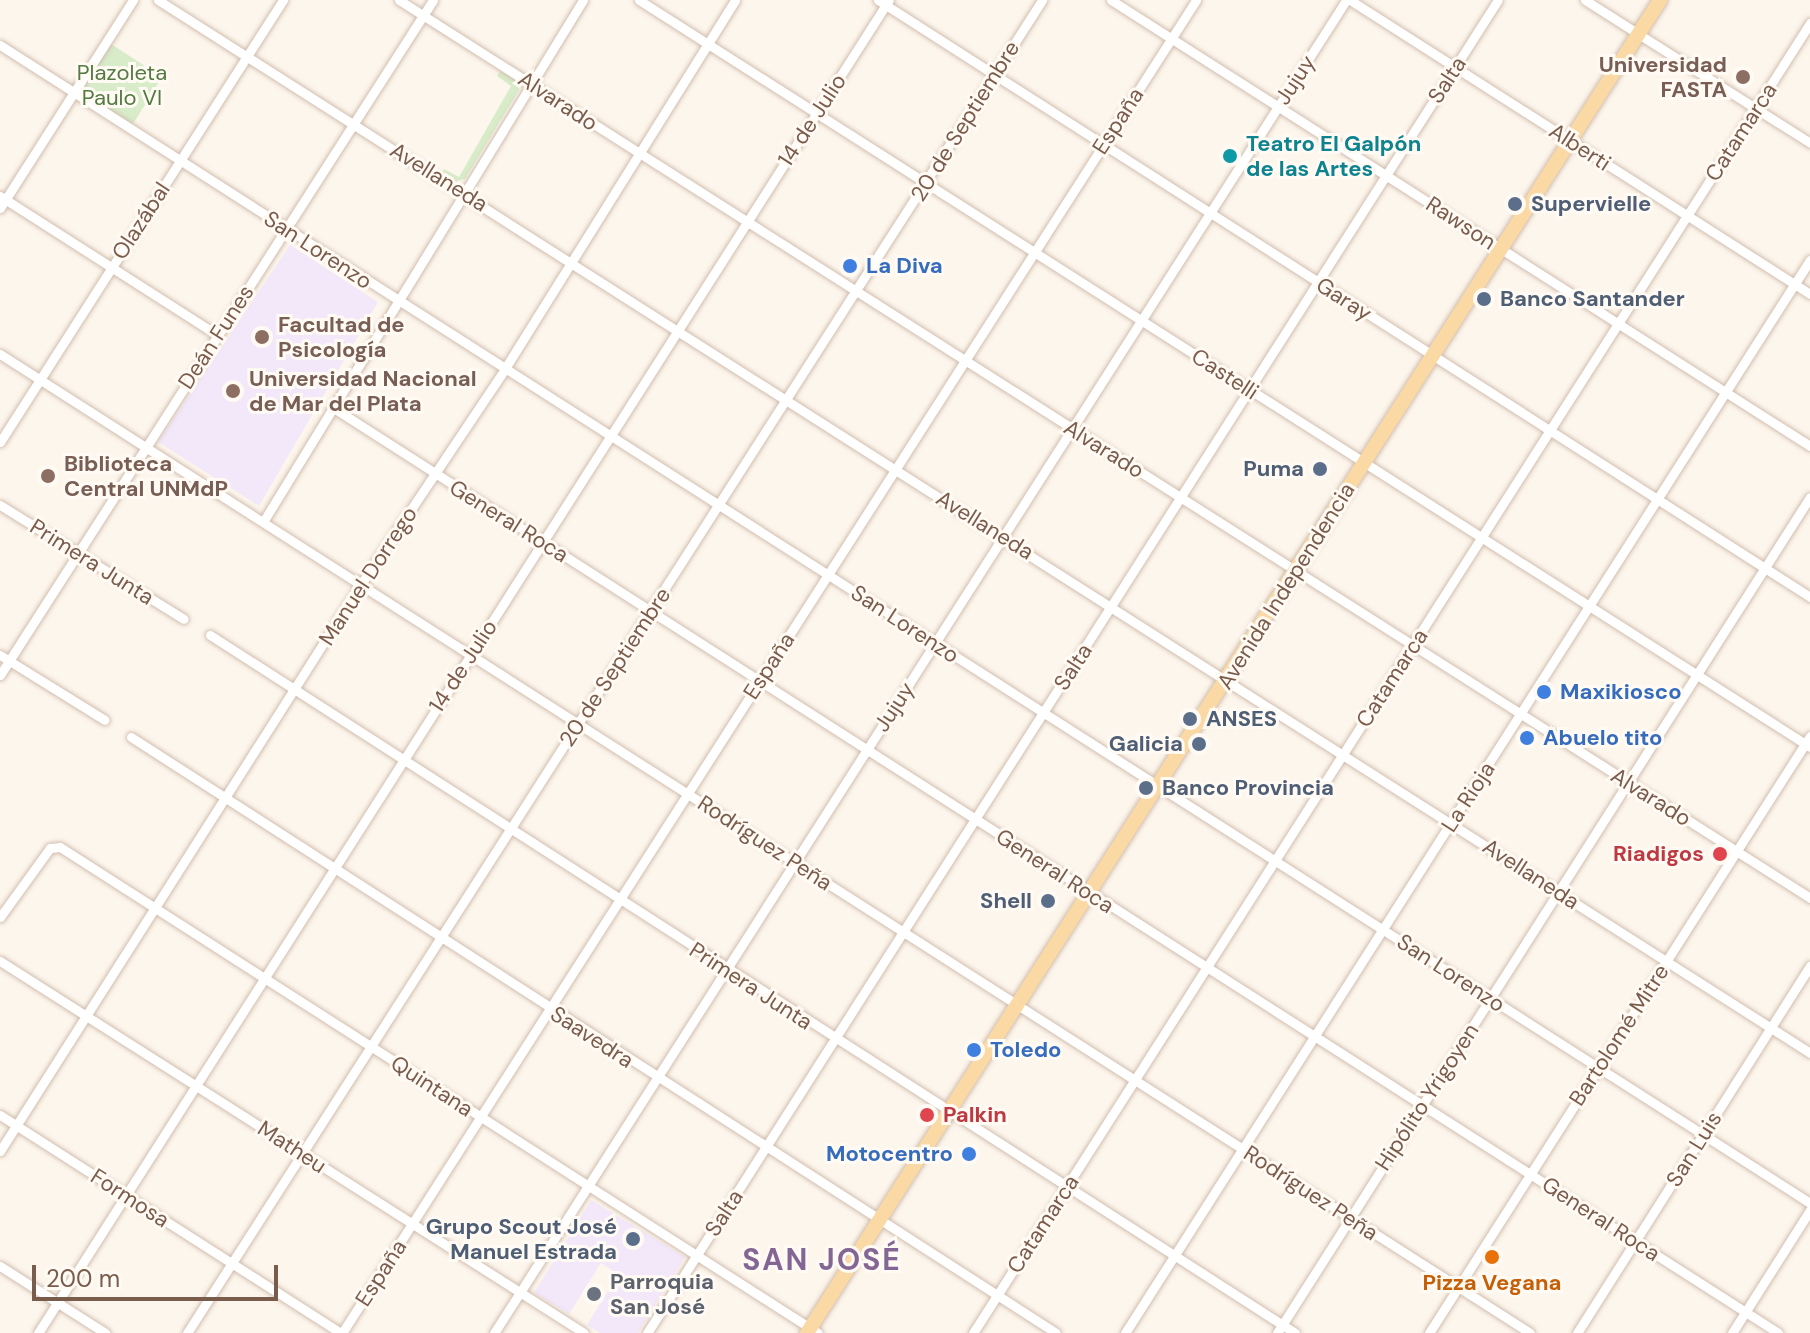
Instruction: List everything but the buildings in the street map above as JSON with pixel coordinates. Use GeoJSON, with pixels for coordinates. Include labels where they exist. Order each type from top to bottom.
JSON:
{"type":"FeatureCollection","features":[{"type":"Feature","properties":{"kind":"main road","name":"Avenida Independencia"},"geometry":{"type":"LineString","coordinates":[[812,1331],[1660,0]]}},
{"type":"Feature","properties":{"kind":"street"},"geometry":{"type":"LineString","coordinates":[[133,0],[2,201],[217,335]]}},
{"type":"Feature","properties":{"kind":"street","name":"Avellaneda"},"geometry":{"type":"LineString","coordinates":[[158,0],[1810,1053]]}},
{"type":"Feature","properties":{"kind":"street","name":"Olazábal"},"geometry":{"type":"LineString","coordinates":[[0,442],[283,0]]}},
{"type":"Feature","properties":{"kind":"street","name":"Alvarado"},"geometry":{"type":"LineString","coordinates":[[399,0],[1413,645],[1519,717],[1810,898]]}},
{"type":"Feature","properties":{"kind":"street","name":"Deán Funes"},"geometry":{"type":"LineString","coordinates":[[0,675],[5,658],[77,553],[433,0]]}},
{"type":"Feature","properties":{"kind":"street"},"geometry":{"type":"LineString","coordinates":[[263,522],[583,0]]}},
{"type":"Feature","properties":{"kind":"street","name":"Castelli"},"geometry":{"type":"LineString","coordinates":[[639,0],[1808,743]]}},
{"type":"Feature","properties":{"kind":"street","name":"Manuel Dorrego"},"geometry":{"type":"LineString","coordinates":[[0,1151],[361,584],[504,370],[569,260],[735,0]]}},
{"type":"Feature","properties":{"kind":"street","name":"20 de Septiembre"},"geometry":{"type":"LineString","coordinates":[[187,1333],[1042,0]]}},
{"type":"Feature","properties":{"kind":"street","name":"Rawson"},"geometry":{"type":"LineString","coordinates":[[1111,0],[1810,446]]}},
{"type":"Feature","properties":{"kind":"street","name":"España"},"geometry":{"type":"LineString","coordinates":[[342,1333],[1196,0]]}},
{"type":"Feature","properties":{"kind":"street","name":"Alberti"},"geometry":{"type":"LineString","coordinates":[[1348,0],[1810,294]]}},
{"type":"Feature","properties":{"kind":"street","name":"Jujuy"},"geometry":{"type":"LineString","coordinates":[[494,1333],[1348,0]]}},
{"type":"Feature","properties":{"kind":"street","name":"Salta"},"geometry":{"type":"LineString","coordinates":[[647,1333],[1498,0]]}},
{"type":"Feature","properties":{"kind":"street"},"geometry":{"type":"LineString","coordinates":[[1585,0],[1810,143]]}},
{"type":"Feature","properties":{"kind":"street","name":"Garay"},"geometry":{"type":"LineString","coordinates":[[884,2],[1810,597]]}},
{"type":"Feature","properties":{"kind":"street","name":"14 de Julio"},"geometry":{"type":"LineString","coordinates":[[38,1333],[543,542],[613,438],[884,2]]}},
{"type":"Feature","properties":{"kind":"street","name":"Catamarca"},"geometry":{"type":"LineString","coordinates":[[973,1333],[1810,23]]}},
{"type":"Feature","properties":{"kind":"street","name":"San Lorenzo"},"geometry":{"type":"LineString","coordinates":[[0,45],[1810,1203]]}},
{"type":"Feature","properties":{"kind":"street","name":"La Rioja"},"geometry":{"type":"LineString","coordinates":[[1125,1333],[1810,260]]}},
{"type":"Feature","properties":{"kind":"street","name":"Rodríguez Peña"},"geometry":{"type":"LineString","coordinates":[[0,354],[1530,1333]]}},
{"type":"Feature","properties":{"kind":"street","name":"General Roca"},"geometry":{"type":"LineString","coordinates":[[332,407],[1778,1333]]}},
{"type":"Feature","properties":{"kind":"street","name":"Hipólito Yrigoyen"},"geometry":{"type":"LineString","coordinates":[[1279,1329],[1810,497]]}},
{"type":"Feature","properties":{"kind":"street","name":"Primera Junta"},"geometry":{"type":"LineString","coordinates":[[0,505],[184,619]]}},
{"type":"Feature","properties":{"kind":"street","name":"Primera Junta"},"geometry":{"type":"LineString","coordinates":[[210,635],[292,692],[1174,1256],[1279,1329],[1295,1333]]}},
{"type":"Feature","properties":{"kind":"street"},"geometry":{"type":"LineString","coordinates":[[5,658],[105,720]]}},
{"type":"Feature","properties":{"kind":"street","name":"Saavedra"},"geometry":{"type":"LineString","coordinates":[[131,737],[223,801],[1056,1333]]}},
{"type":"Feature","properties":{"kind":"street","name":"Bartolomé Mitre"},"geometry":{"type":"LineString","coordinates":[[1429,1333],[1808,743]]}},
{"type":"Feature","properties":{"kind":"street","name":"Quintana"},"geometry":{"type":"LineString","coordinates":[[0,917],[47,851],[60,847],[812,1331]]}},
{"type":"Feature","properties":{"kind":"street","name":"Matheu"},"geometry":{"type":"LineString","coordinates":[[0,961],[584,1333]]}},
{"type":"Feature","properties":{"kind":"street","name":"San Luis"},"geometry":{"type":"LineString","coordinates":[[1577,1333],[1810,966]]}},
{"type":"Feature","properties":{"kind":"street","name":"Formosa"},"geometry":{"type":"LineString","coordinates":[[0,1115],[342,1333]]}},
{"type":"Feature","properties":{"kind":"street"},"geometry":{"type":"LineString","coordinates":[[1732,1333],[1810,1210]]}},
{"type":"Feature","properties":{"kind":"street"},"geometry":{"type":"LineString","coordinates":[[0,1266],[105,1333]]}},
{"type":"Feature","properties":{"kind":"shaded area"},"geometry":{"type":"Polygon","coordinates":[[[290,245],[378,302],[259,506],[158,442],[290,245]]]}},
{"type":"Feature","properties":{"kind":"shaded area"},"geometry":{"type":"Polygon","coordinates":[[[591,1200],[685,1257],[638,1333],[600,1333],[587,1325],[618,1274],[601,1263],[569,1314],[534,1293],[591,1200]]]}},
{"type":"Feature","properties":{"kind":"green space","name":"Plazoleta Paulo VI"},"geometry":{"type":"Polygon","coordinates":[[[111,44],[162,77],[133,124],[81,92],[111,44]]]}},
{"type":"Feature","properties":{"kind":"green space"},"geometry":{"type":"Polygon","coordinates":[[[500,71],[519,82],[519,90],[465,179],[455,181],[442,173],[444,169],[459,177],[511,86],[497,76],[500,71]]]}},
{"type":"Feature","properties":{"kind":"place","name":"Universidad FASTA"},"geometry":{"type":"Point","coordinates":[1743,77]}},
{"type":"Feature","properties":{"kind":"place","name":"Teatro El Galpón de las Artes"},"geometry":{"type":"Point","coordinates":[1230,156]}},
{"type":"Feature","properties":{"kind":"place","name":"Supervielle"},"geometry":{"type":"Point","coordinates":[1515,204]}},
{"type":"Feature","properties":{"kind":"place","name":"La Diva"},"geometry":{"type":"Point","coordinates":[850,266]}},
{"type":"Feature","properties":{"kind":"place","name":"Banco Santander"},"geometry":{"type":"Point","coordinates":[1484,299]}},
{"type":"Feature","properties":{"kind":"place","name":"Facultad de Psicología"},"geometry":{"type":"Point","coordinates":[262,337]}},
{"type":"Feature","properties":{"kind":"place","name":"Universidad Nacional de Mar del Plata"},"geometry":{"type":"Point","coordinates":[233,391]}},
{"type":"Feature","properties":{"kind":"place","name":"Puma"},"geometry":{"type":"Point","coordinates":[1320,469]}},
{"type":"Feature","properties":{"kind":"place","name":"Biblioteca Central UNMdP"},"geometry":{"type":"Point","coordinates":[48,476]}},
{"type":"Feature","properties":{"kind":"place","name":"Maxikiosco"},"geometry":{"type":"Point","coordinates":[1544,692]}},
{"type":"Feature","properties":{"kind":"place","name":"ANSES"},"geometry":{"type":"Point","coordinates":[1190,719]}},
{"type":"Feature","properties":{"kind":"place","name":"Abuelo tito"},"geometry":{"type":"Point","coordinates":[1527,738]}},
{"type":"Feature","properties":{"kind":"place","name":"Galicia"},"geometry":{"type":"Point","coordinates":[1199,744]}},
{"type":"Feature","properties":{"kind":"place","name":"Banco Provincia"},"geometry":{"type":"Point","coordinates":[1146,788]}},
{"type":"Feature","properties":{"kind":"place","name":"Riadigos"},"geometry":{"type":"Point","coordinates":[1720,854]}},
{"type":"Feature","properties":{"kind":"place","name":"Shell"},"geometry":{"type":"Point","coordinates":[1048,901]}},
{"type":"Feature","properties":{"kind":"place","name":"Toledo"},"geometry":{"type":"Point","coordinates":[974,1050]}},
{"type":"Feature","properties":{"kind":"place","name":"Palkin"},"geometry":{"type":"Point","coordinates":[927,1115]}},
{"type":"Feature","properties":{"kind":"place","name":"Motocentro"},"geometry":{"type":"Point","coordinates":[969,1154]}},
{"type":"Feature","properties":{"kind":"place","name":"Grupo Scout José Manuel Estrada"},"geometry":{"type":"Point","coordinates":[633,1239]}},
{"type":"Feature","properties":{"kind":"place","name":"Pizza Vegana"},"geometry":{"type":"Point","coordinates":[1492,1257]}},
{"type":"Feature","properties":{"kind":"place","name":"Parroquia San José"},"geometry":{"type":"Point","coordinates":[594,1294]}},
{"type":"Feature","properties":{"kind":"district","name":"SAN JOSÉ"},"geometry":{"type":"Point","coordinates":[822,1260]}}]}
